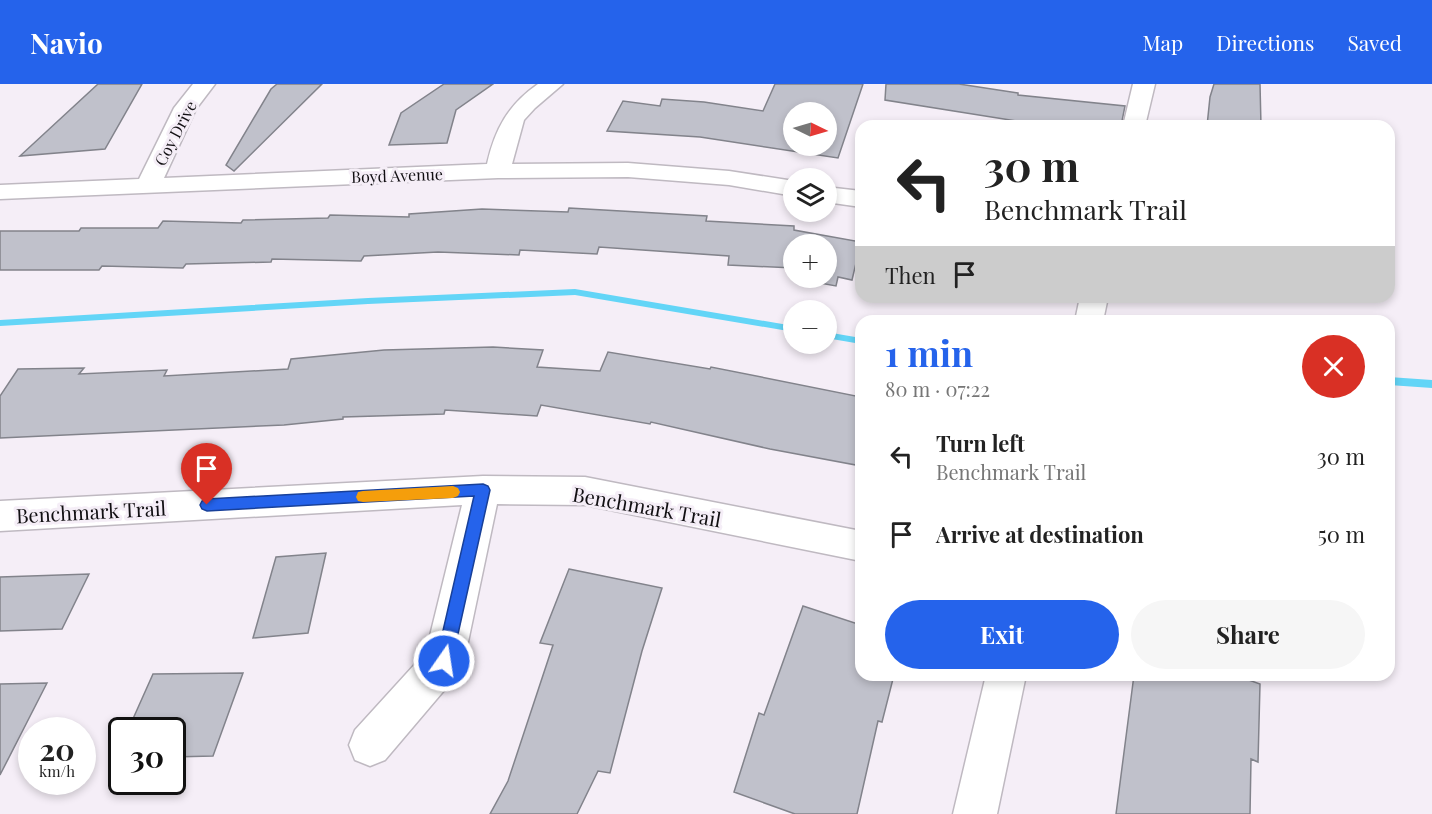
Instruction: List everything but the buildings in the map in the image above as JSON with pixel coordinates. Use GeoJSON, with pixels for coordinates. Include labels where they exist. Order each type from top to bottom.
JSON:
{"type":"FeatureCollection","features":[{"type":"Feature","properties":{"kind":"street","name":"Coy Drive"},"geometry":{"type":"LineString","coordinates":[[149,184],[185,108],[204,84]]}},
{"type":"Feature","properties":{"kind":"street"},"geometry":{"type":"LineString","coordinates":[[498,171],[507,128],[520,108],[552,84]]}},
{"type":"Feature","properties":{"kind":"street"},"geometry":{"type":"LineString","coordinates":[[1134,120],[1137,85]]}},
{"type":"Feature","properties":{"kind":"street","name":"Boyd Avenue"},"geometry":{"type":"LineString","coordinates":[[0,192],[498,171],[649,171],[729,178],[783,187]]}},
{"type":"Feature","properties":{"kind":"street"},"geometry":{"type":"LineString","coordinates":[[837,196],[855,198]]}},
{"type":"Feature","properties":{"kind":"street"},"geometry":{"type":"LineString","coordinates":[[370,745],[444,661],[483,490]]}},
{"type":"Feature","properties":{"kind":"street","name":"Benchmark Trail"},"geometry":{"type":"LineString","coordinates":[[0,516],[483,490],[585,491],[855,545]]}},
{"type":"Feature","properties":{"kind":"street"},"geometry":{"type":"LineString","coordinates":[[975,814],[1005,681]]}},
{"type":"Feature","properties":{"kind":"waterway"},"geometry":{"type":"LineString","coordinates":[[0,323],[368,301],[575,292],[783,327]]}},
{"type":"Feature","properties":{"kind":"waterway"},"geometry":{"type":"LineString","coordinates":[[837,337],[855,340]]}},
{"type":"Feature","properties":{"kind":"waterway"},"geometry":{"type":"LineString","coordinates":[[1395,381],[1432,384]]}},
{"type":"Feature","properties":{"kind":"slow traffic"},"geometry":{"type":"LineString","coordinates":[[363,497],[453,492]]}},
{"type":"Feature","properties":{"kind":"route"},"geometry":{"type":"LineString","coordinates":[[207,505],[483,490],[444,661]]}}]}
